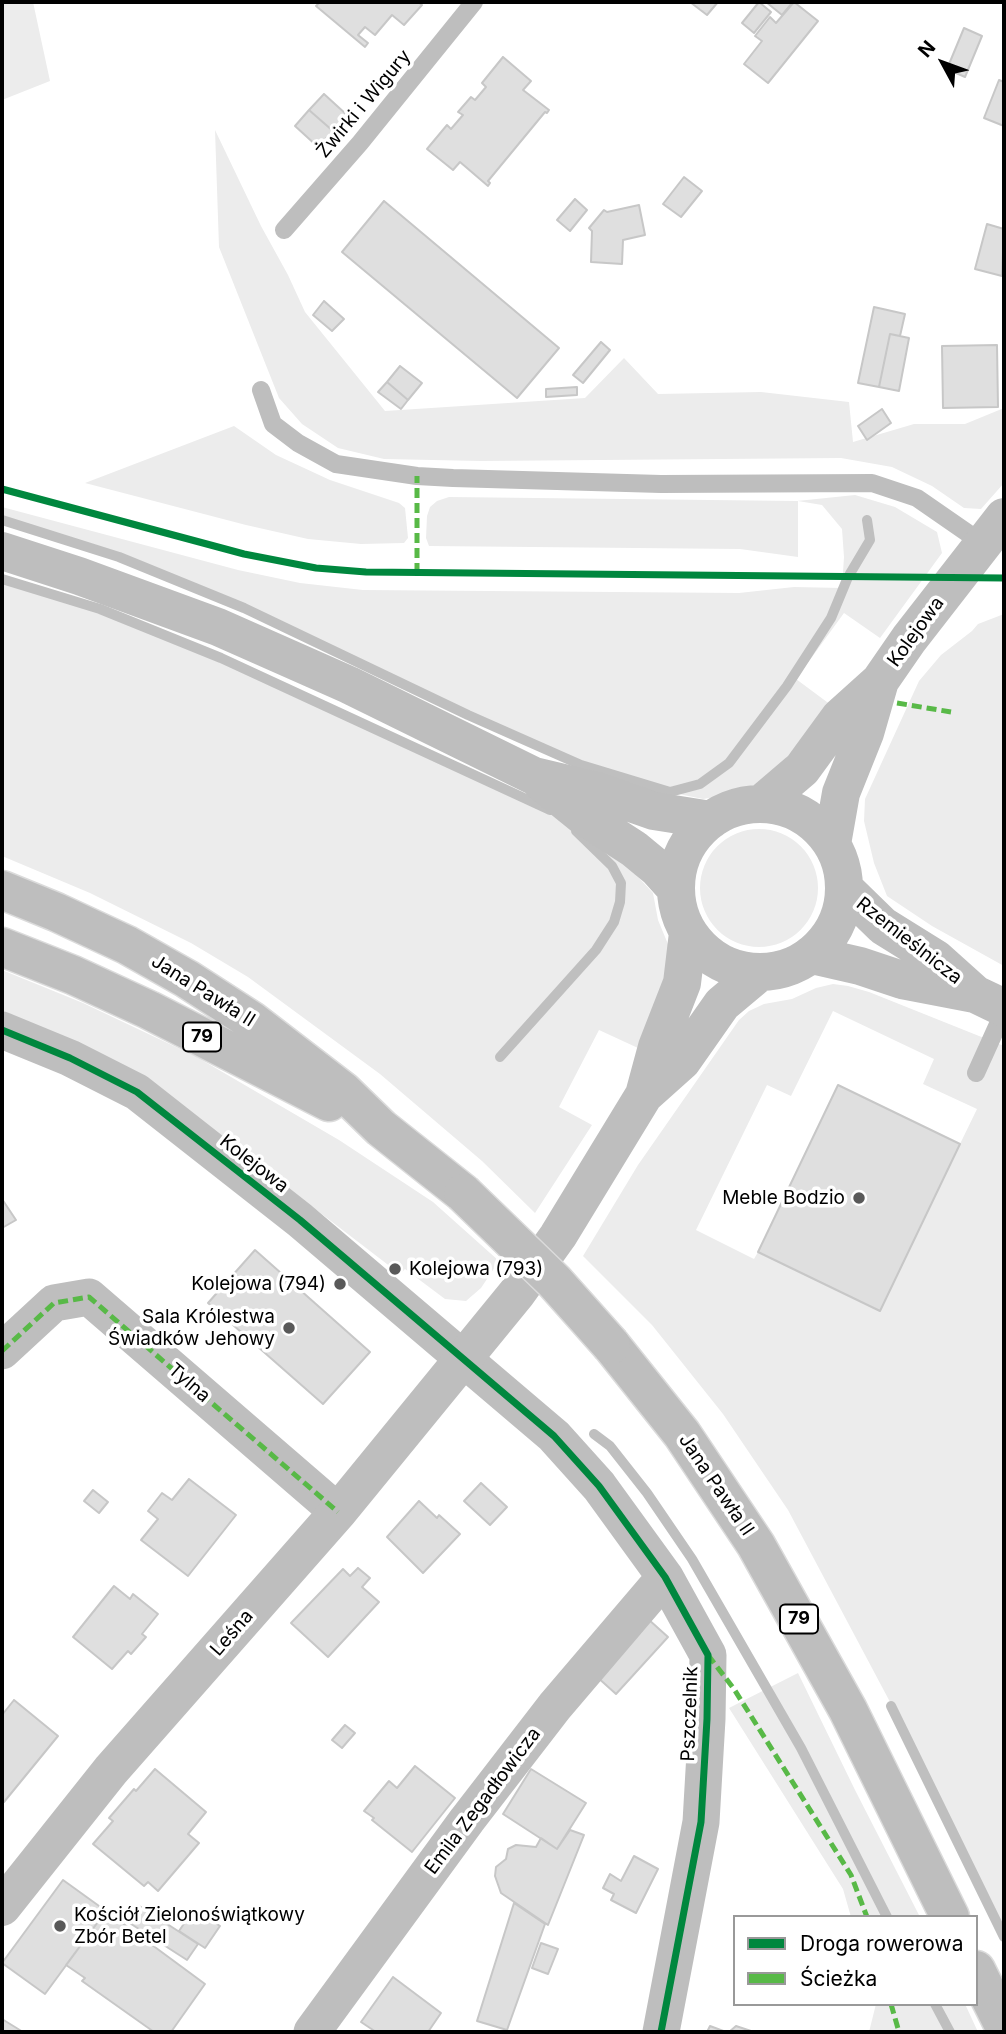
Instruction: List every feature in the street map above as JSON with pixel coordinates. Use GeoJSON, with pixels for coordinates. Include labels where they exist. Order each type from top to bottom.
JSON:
{"type":"FeatureCollection","features":[{"type":"Feature","properties":{"kind":"street","name":"Kolejowa"},"geometry":{"type":"LineString","coordinates":[[761,804],[802,769],[840,717],[880,681],[993,530]]}},
{"type":"Feature","properties":{"kind":"street"},"geometry":{"type":"LineString","coordinates":[[2,551],[104,584],[239,636],[338,680],[534,776],[597,791],[654,811],[711,820]]}},
{"type":"Feature","properties":{"kind":"street","name":"Kolejowa"},"geometry":{"type":"LineString","coordinates":[[832,844],[841,793],[866,733],[880,681]]}},
{"type":"Feature","properties":{"kind":"street"},"geometry":{"type":"LineString","coordinates":[[534,776],[583,816],[634,849],[676,888]]}},
{"type":"Feature","properties":{"kind":"street"},"geometry":{"type":"LineString","coordinates":[[748,804],[761,804],[775,804],[802,814],[823,831],[838,854],[845,880],[843,908],[831,934],[812,955],[787,968],[759,973],[731,968],[706,954],[688,933],[677,906],[676,878],[684,850],[700,828],[722,812],[748,804]]}},
{"type":"Feature","properties":{"kind":"street","name":"Rzemieślnicza"},"geometry":{"type":"LineString","coordinates":[[844,888],[883,926],[936,959],[994,1004]]}},
{"type":"Feature","properties":{"kind":"street","name":"Jana Pawła II"},"geometry":{"type":"LineString","coordinates":[[2,890],[127,946],[187,979],[280,1041],[343,1091],[381,1128],[463,1193],[554,1281],[611,1345],[682,1434],[756,1545],[848,1710],[949,1915]]}},
{"type":"Feature","properties":{"kind":"street"},"geometry":{"type":"LineString","coordinates":[[463,1360],[517,1293],[558,1236],[644,1095],[657,1047],[682,983],[688,933]]}},
{"type":"Feature","properties":{"kind":"street","name":"Jana Pawła II"},"geometry":{"type":"LineString","coordinates":[[2,947],[73,975],[149,1010],[381,1128]]}},
{"type":"Feature","properties":{"kind":"street","name":"Rzemieślnicza"},"geometry":{"type":"LineString","coordinates":[[812,955],[994,1004]]}},
{"type":"Feature","properties":{"kind":"street"},"geometry":{"type":"LineString","coordinates":[[644,1095],[682,1061],[722,1004],[759,973]]}},
{"type":"Feature","properties":{"kind":"street","name":"Kolejowa"},"geometry":{"type":"LineString","coordinates":[[2,1030],[70,1058],[137,1092],[300,1220],[463,1360]]}},
{"type":"Feature","properties":{"kind":"street","name":"Tylna"},"geometry":{"type":"LineString","coordinates":[[2,1351],[54,1303],[89,1297],[338,1512]]}},
{"type":"Feature","properties":{"kind":"street","name":"Leśna"},"geometry":{"type":"LineString","coordinates":[[2,1907],[111,1770],[338,1512],[463,1360]]}},
{"type":"Feature","properties":{"kind":"street","name":"Pszczelnik"},"geometry":{"type":"LineString","coordinates":[[463,1360],[554,1436],[599,1486],[665,1577],[708,1655],[701,1822],[661,2032]]}},
{"type":"Feature","properties":{"kind":"street","name":"Emila Zegadłowicza"},"geometry":{"type":"LineString","coordinates":[[312,2032],[555,1706],[665,1577]]}},
{"type":"Feature","properties":{"kind":"street"},"geometry":{"type":"LineString","coordinates":[[978,1974],[1004,2026]]}},
{"type":"Feature","properties":{"kind":"lane","name":"Żwirki i Wigury"},"geometry":{"type":"LineString","coordinates":[[284,230],[360,143],[474,2]]}},
{"type":"Feature","properties":{"kind":"lane"},"geometry":{"type":"LineString","coordinates":[[261,390],[273,424],[298,443],[336,464],[417,476],[453,478],[661,484],[872,484],[917,498],[993,530]]}},
{"type":"Feature","properties":{"kind":"lane"},"geometry":{"type":"LineString","coordinates":[[976,1073],[994,1004]]}},
{"type":"Feature","properties":{"kind":"shaded area"},"geometry":{"type":"Polygon","coordinates":[[[2,2],[33,2],[50,81],[2,100],[2,2]]]}},
{"type":"Feature","properties":{"kind":"shaded area"},"geometry":{"type":"Polygon","coordinates":[[[215,130],[305,312],[385,411],[585,398],[624,358],[658,394],[761,392],[849,402],[853,442],[914,424],[965,424],[1004,408],[1004,483],[981,509],[964,508],[932,486],[892,467],[841,458],[481,461],[384,459],[338,448],[302,424],[279,398],[219,247],[215,130]]]}},
{"type":"Feature","properties":{"kind":"shaded area"},"geometry":{"type":"Polygon","coordinates":[[[234,426],[276,455],[330,480],[399,503],[405,508],[408,538],[404,543],[361,544],[308,539],[85,483],[234,426]]]}},
{"type":"Feature","properties":{"kind":"shaded area"},"geometry":{"type":"Polygon","coordinates":[[[855,495],[895,507],[937,532],[942,553],[880,638],[844,613],[796,679],[831,705],[759,790],[703,799],[650,788],[581,765],[468,715],[244,608],[119,557],[2,520],[2,507],[238,570],[300,583],[363,590],[739,593],[794,587],[842,588],[842,529],[822,505],[798,501],[798,557],[740,549],[429,546],[426,538],[427,516],[430,507],[449,497],[797,501],[855,495]]]}},
{"type":"Feature","properties":{"kind":"shaded area"},"geometry":{"type":"Polygon","coordinates":[[[2,579],[100,609],[221,658],[556,813],[616,853],[653,893],[658,920],[670,949],[670,969],[638,1048],[599,1030],[559,1107],[592,1125],[535,1213],[482,1161],[380,1074],[248,977],[191,943],[90,893],[2,856],[2,579]]]}},
{"type":"Feature","properties":{"kind":"shaded area"},"geometry":{"type":"Polygon","coordinates":[[[1004,614],[1004,966],[932,926],[887,896],[874,863],[864,821],[865,799],[919,681],[941,655],[978,624],[1004,614]]]}},
{"type":"Feature","properties":{"kind":"shaded area"},"geometry":{"type":"Polygon","coordinates":[[[759,829],[770,830],[792,839],[808,855],[817,877],[817,899],[808,921],[792,937],[770,946],[759,947],[748,946],[726,937],[710,921],[701,899],[700,888],[701,877],[710,855],[726,839],[748,830],[759,829]]]}},
{"type":"Feature","properties":{"kind":"shaded area"},"geometry":{"type":"Polygon","coordinates":[[[2,970],[83,1003],[195,1056],[339,1140],[433,1202],[499,1261],[481,1288],[466,1301],[445,1299],[405,1269],[400,1274],[310,1205],[77,1043],[2,1011],[2,970]]]}},
{"type":"Feature","properties":{"kind":"shaded area"},"geometry":{"type":"Polygon","coordinates":[[[833,984],[869,992],[1004,1046],[1004,1936],[964,1858],[915,1749],[788,1510],[723,1414],[652,1325],[583,1256],[638,1165],[739,1020],[749,1011],[764,1004],[792,999],[833,984]],[[833,1011],[791,1096],[767,1085],[696,1230],[754,1259],[758,1252],[960,1144],[977,1109],[923,1084],[934,1059],[833,1011]]]}},
{"type":"Feature","properties":{"kind":"shaded area"},"geometry":{"type":"Polygon","coordinates":[[[798,1673],[919,1915],[850,1915],[843,1889],[729,1708],[798,1673]]]}},
{"type":"Feature","properties":{"kind":"shaded area"},"geometry":{"type":"Polygon","coordinates":[[[876,2006],[966,2006],[978,2032],[869,2032],[876,2006]]]}},
{"type":"Feature","properties":{"kind":"building"},"geometry":{"type":"Polygon","coordinates":[[[320,2],[418,2],[422,5],[404,25],[392,15],[375,35],[365,27],[358,35],[368,43],[365,47],[316,6],[320,2]]]}},
{"type":"Feature","properties":{"kind":"building"},"geometry":{"type":"Polygon","coordinates":[[[690,2],[718,2],[707,15],[690,2]]]}},
{"type":"Feature","properties":{"kind":"building"},"geometry":{"type":"Polygon","coordinates":[[[759,2],[771,12],[754,33],[742,23],[759,2]]]}},
{"type":"Feature","properties":{"kind":"building"},"geometry":{"type":"Polygon","coordinates":[[[766,2],[793,2],[782,15],[766,2]]]}},
{"type":"Feature","properties":{"kind":"building"},"geometry":{"type":"Polygon","coordinates":[[[794,2],[818,21],[768,83],[744,64],[762,41],[755,36],[770,17],[776,23],[794,2]]]}},
{"type":"Feature","properties":{"kind":"building"},"geometry":{"type":"Polygon","coordinates":[[[964,28],[982,36],[965,77],[947,69],[964,28]]]}},
{"type":"Feature","properties":{"kind":"building"},"geometry":{"type":"Polygon","coordinates":[[[503,57],[531,81],[523,90],[549,110],[488,181],[488,186],[460,162],[453,170],[427,149],[447,125],[451,129],[463,115],[458,112],[471,97],[475,100],[486,87],[482,83],[503,57]]]}},
{"type":"Feature","properties":{"kind":"building"},"geometry":{"type":"Polygon","coordinates":[[[999,80],[1004,82],[1004,126],[984,118],[999,80]]]}},
{"type":"Feature","properties":{"kind":"building"},"geometry":{"type":"Polygon","coordinates":[[[324,94],[347,115],[333,131],[309,110],[324,94]]]}},
{"type":"Feature","properties":{"kind":"building"},"geometry":{"type":"Polygon","coordinates":[[[309,110],[333,131],[318,147],[295,126],[309,110]]]}},
{"type":"Feature","properties":{"kind":"building"},"geometry":{"type":"Polygon","coordinates":[[[684,177],[702,191],[681,217],[663,204],[684,177]]]}},
{"type":"Feature","properties":{"kind":"building"},"geometry":{"type":"Polygon","coordinates":[[[575,199],[587,210],[570,231],[557,220],[575,199]]]}},
{"type":"Feature","properties":{"kind":"building"},"geometry":{"type":"Polygon","coordinates":[[[384,201],[559,348],[517,398],[342,252],[384,201]]]}},
{"type":"Feature","properties":{"kind":"building"},"geometry":{"type":"Polygon","coordinates":[[[639,205],[645,235],[623,240],[622,264],[591,262],[592,231],[589,228],[604,210],[607,212],[639,205]]]}},
{"type":"Feature","properties":{"kind":"building"},"geometry":{"type":"Polygon","coordinates":[[[987,224],[1004,229],[1002,276],[975,269],[987,224]]]}},
{"type":"Feature","properties":{"kind":"building"},"geometry":{"type":"Polygon","coordinates":[[[324,301],[344,319],[332,331],[313,315],[324,301]]]}},
{"type":"Feature","properties":{"kind":"building"},"geometry":{"type":"Polygon","coordinates":[[[874,307],[905,314],[900,336],[890,334],[879,387],[858,383],[874,307]]]}},
{"type":"Feature","properties":{"kind":"building"},"geometry":{"type":"Polygon","coordinates":[[[890,334],[909,338],[899,391],[879,387],[890,334]]]}},
{"type":"Feature","properties":{"kind":"building"},"geometry":{"type":"Polygon","coordinates":[[[601,342],[610,350],[583,383],[573,375],[601,342]]]}},
{"type":"Feature","properties":{"kind":"building"},"geometry":{"type":"Polygon","coordinates":[[[997,345],[998,407],[943,408],[942,346],[997,345]]]}},
{"type":"Feature","properties":{"kind":"building"},"geometry":{"type":"Polygon","coordinates":[[[400,366],[422,383],[408,400],[387,382],[400,366]]]}},
{"type":"Feature","properties":{"kind":"building"},"geometry":{"type":"Polygon","coordinates":[[[387,382],[408,400],[401,409],[378,392],[387,382]]]}},
{"type":"Feature","properties":{"kind":"building"},"geometry":{"type":"Polygon","coordinates":[[[577,387],[577,395],[546,397],[546,389],[577,387]]]}},
{"type":"Feature","properties":{"kind":"building"},"geometry":{"type":"Polygon","coordinates":[[[882,409],[891,423],[867,440],[858,426],[882,409]]]}},
{"type":"Feature","properties":{"kind":"building","name":"Meble Bodzio"},"geometry":{"type":"Polygon","coordinates":[[[838,1085],[960,1144],[880,1311],[758,1252],[838,1085]]]}},
{"type":"Feature","properties":{"kind":"building"},"geometry":{"type":"Polygon","coordinates":[[[2,1199],[16,1220],[2,1228],[2,1199]]]}},
{"type":"Feature","properties":{"kind":"building","name":"Sala Królestwa Świadków Jehowy"},"geometry":{"type":"Polygon","coordinates":[[[255,1250],[370,1352],[323,1404],[208,1303],[255,1250]]]}},
{"type":"Feature","properties":{"kind":"building"},"geometry":{"type":"Polygon","coordinates":[[[189,1479],[236,1515],[188,1576],[141,1540],[158,1519],[148,1511],[162,1493],[172,1500],[189,1479]]]}},
{"type":"Feature","properties":{"kind":"building"},"geometry":{"type":"Polygon","coordinates":[[[481,1483],[507,1507],[490,1525],[464,1501],[481,1483]]]}},
{"type":"Feature","properties":{"kind":"building"},"geometry":{"type":"Polygon","coordinates":[[[93,1490],[108,1502],[99,1513],[84,1501],[93,1490]]]}},
{"type":"Feature","properties":{"kind":"building"},"geometry":{"type":"Polygon","coordinates":[[[419,1501],[460,1534],[423,1573],[387,1537],[419,1501]]]}},
{"type":"Feature","properties":{"kind":"building"},"geometry":{"type":"Polygon","coordinates":[[[358,1568],[370,1578],[362,1587],[379,1602],[328,1657],[291,1623],[343,1569],[350,1576],[358,1568]]]}},
{"type":"Feature","properties":{"kind":"building"},"geometry":{"type":"Polygon","coordinates":[[[114,1586],[130,1599],[133,1594],[158,1614],[142,1634],[146,1637],[131,1654],[128,1651],[112,1669],[73,1637],[114,1586]]]}},
{"type":"Feature","properties":{"kind":"building"},"geometry":{"type":"Polygon","coordinates":[[[648,1619],[668,1637],[616,1694],[596,1676],[648,1619]]]}},
{"type":"Feature","properties":{"kind":"building"},"geometry":{"type":"Polygon","coordinates":[[[14,1700],[58,1736],[4,1802],[2,1715],[14,1700]]]}},
{"type":"Feature","properties":{"kind":"building"},"geometry":{"type":"Polygon","coordinates":[[[345,1725],[355,1733],[342,1748],[332,1740],[345,1725]]]}},
{"type":"Feature","properties":{"kind":"building"},"geometry":{"type":"Polygon","coordinates":[[[415,1766],[455,1798],[412,1852],[364,1811],[389,1781],[397,1788],[415,1766]]]}},
{"type":"Feature","properties":{"kind":"building"},"geometry":{"type":"Polygon","coordinates":[[[155,1769],[206,1812],[188,1834],[199,1843],[158,1891],[148,1882],[144,1886],[93,1844],[113,1821],[109,1818],[155,1769]]]}},
{"type":"Feature","properties":{"kind":"building"},"geometry":{"type":"Polygon","coordinates":[[[531,1769],[586,1803],[557,1849],[503,1814],[531,1769]]]}},
{"type":"Feature","properties":{"kind":"building"},"geometry":{"type":"Polygon","coordinates":[[[570,1830],[584,1835],[548,1925],[501,1893],[495,1876],[496,1867],[506,1859],[508,1849],[516,1845],[536,1847],[541,1838],[557,1849],[570,1830]]]}},
{"type":"Feature","properties":{"kind":"building"},"geometry":{"type":"Polygon","coordinates":[[[634,1856],[658,1869],[636,1913],[611,1900],[614,1894],[603,1888],[610,1874],[621,1881],[634,1856]]]}},
{"type":"Feature","properties":{"kind":"building"},"geometry":{"type":"Polygon","coordinates":[[[63,1880],[106,1911],[45,1994],[2,1963],[63,1880]]]}},
{"type":"Feature","properties":{"kind":"building"},"geometry":{"type":"Polygon","coordinates":[[[514,1903],[545,1924],[507,2030],[477,2021],[514,1903]]]}},
{"type":"Feature","properties":{"kind":"building"},"geometry":{"type":"Polygon","coordinates":[[[138,1905],[198,1944],[187,1960],[128,1922],[138,1905]]]}},
{"type":"Feature","properties":{"kind":"building"},"geometry":{"type":"Polygon","coordinates":[[[194,1909],[220,1926],[205,1948],[179,1931],[194,1909]]]}},
{"type":"Feature","properties":{"kind":"building"},"geometry":{"type":"Polygon","coordinates":[[[106,1911],[205,1984],[171,2032],[154,2032],[82,1981],[85,1978],[66,1965],[106,1911]]]}},
{"type":"Feature","properties":{"kind":"building"},"geometry":{"type":"Polygon","coordinates":[[[541,1943],[558,1949],[548,1974],[532,1968],[541,1943]]]}},
{"type":"Feature","properties":{"kind":"building"},"geometry":{"type":"Polygon","coordinates":[[[393,1977],[441,2013],[428,2032],[376,2032],[361,2022],[393,1977]]]}},
{"type":"Feature","properties":{"kind":"building"},"geometry":{"type":"Polygon","coordinates":[[[2,2019],[23,2032],[2,2032],[2,2019]]]}},
{"type":"Feature","properties":{"kind":"building"},"geometry":{"type":"Polygon","coordinates":[[[710,2026],[726,2032],[707,2032],[710,2026]]]}},
{"type":"Feature","properties":{"kind":"building"},"geometry":{"type":"Polygon","coordinates":[[[736,2026],[751,2031],[751,2032],[729,2032],[736,2026]]]}},
{"type":"Feature","properties":{"kind":"waterway"},"geometry":{"type":"LineString","coordinates":[[2,520],[119,557],[244,608],[468,715],[581,765],[670,792],[700,784],[729,763],[787,686],[831,618],[848,577],[870,540],[867,520]]}},
{"type":"Feature","properties":{"kind":"waterway"},"geometry":{"type":"LineString","coordinates":[[2,579],[100,609],[221,658],[550,810]]}},
{"type":"Feature","properties":{"kind":"waterway"},"geometry":{"type":"LineString","coordinates":[[500,1057],[596,950],[614,922],[620,902],[621,883],[612,866],[576,831]]}},
{"type":"Feature","properties":{"kind":"waterway"},"geometry":{"type":"LineString","coordinates":[[594,1434],[610,1446],[647,1493],[692,1559],[801,1748],[886,1915]]}},
{"type":"Feature","properties":{"kind":"waterway"},"geometry":{"type":"LineString","coordinates":[[891,1706],[1004,1937]]}},
{"type":"Feature","properties":{"kind":"waterway"},"geometry":{"type":"LineString","coordinates":[[936,2006],[950,2032]]}},
{"type":"Feature","properties":{"kind":"marked path"},"geometry":{"type":"LineString","coordinates":[[417,476],[417,573]]}},
{"type":"Feature","properties":{"kind":"marked path"},"geometry":{"type":"LineString","coordinates":[[897,703],[951,712]]}},
{"type":"Feature","properties":{"kind":"marked path"},"geometry":{"type":"LineString","coordinates":[[2,1351],[54,1303],[89,1297],[338,1512]]}},
{"type":"Feature","properties":{"kind":"marked path"},"geometry":{"type":"LineString","coordinates":[[708,1655],[734,1689],[851,1875],[866,1915]]}},
{"type":"Feature","properties":{"kind":"marked path"},"geometry":{"type":"LineString","coordinates":[[892,2006],[899,2032]]}},
{"type":"Feature","properties":{"kind":"cycle path"},"geometry":{"type":"LineString","coordinates":[[2,489],[244,554],[316,568],[366,572],[1004,578]]}},
{"type":"Feature","properties":{"kind":"cycle path"},"geometry":{"type":"LineString","coordinates":[[2,1030],[70,1058],[137,1092],[300,1220],[554,1436],[599,1486],[665,1577],[708,1655],[701,1822],[661,2032]]}},
{"type":"Feature","properties":{"kind":"place","name":"Meble Bodzio"},"geometry":{"type":"Point","coordinates":[859,1198]}},
{"type":"Feature","properties":{"kind":"place","name":"Kolejowa (793)"},"geometry":{"type":"Point","coordinates":[395,1269]}},
{"type":"Feature","properties":{"kind":"place","name":"Kolejowa (794)"},"geometry":{"type":"Point","coordinates":[340,1284]}},
{"type":"Feature","properties":{"kind":"place","name":"Sala Królestwa Świadków Jehowy"},"geometry":{"type":"Point","coordinates":[289,1328]}},
{"type":"Feature","properties":{"kind":"place","name":"Kościół Zielonoświątkowy Zbór Betel"},"geometry":{"type":"Point","coordinates":[60,1926]}}]}
